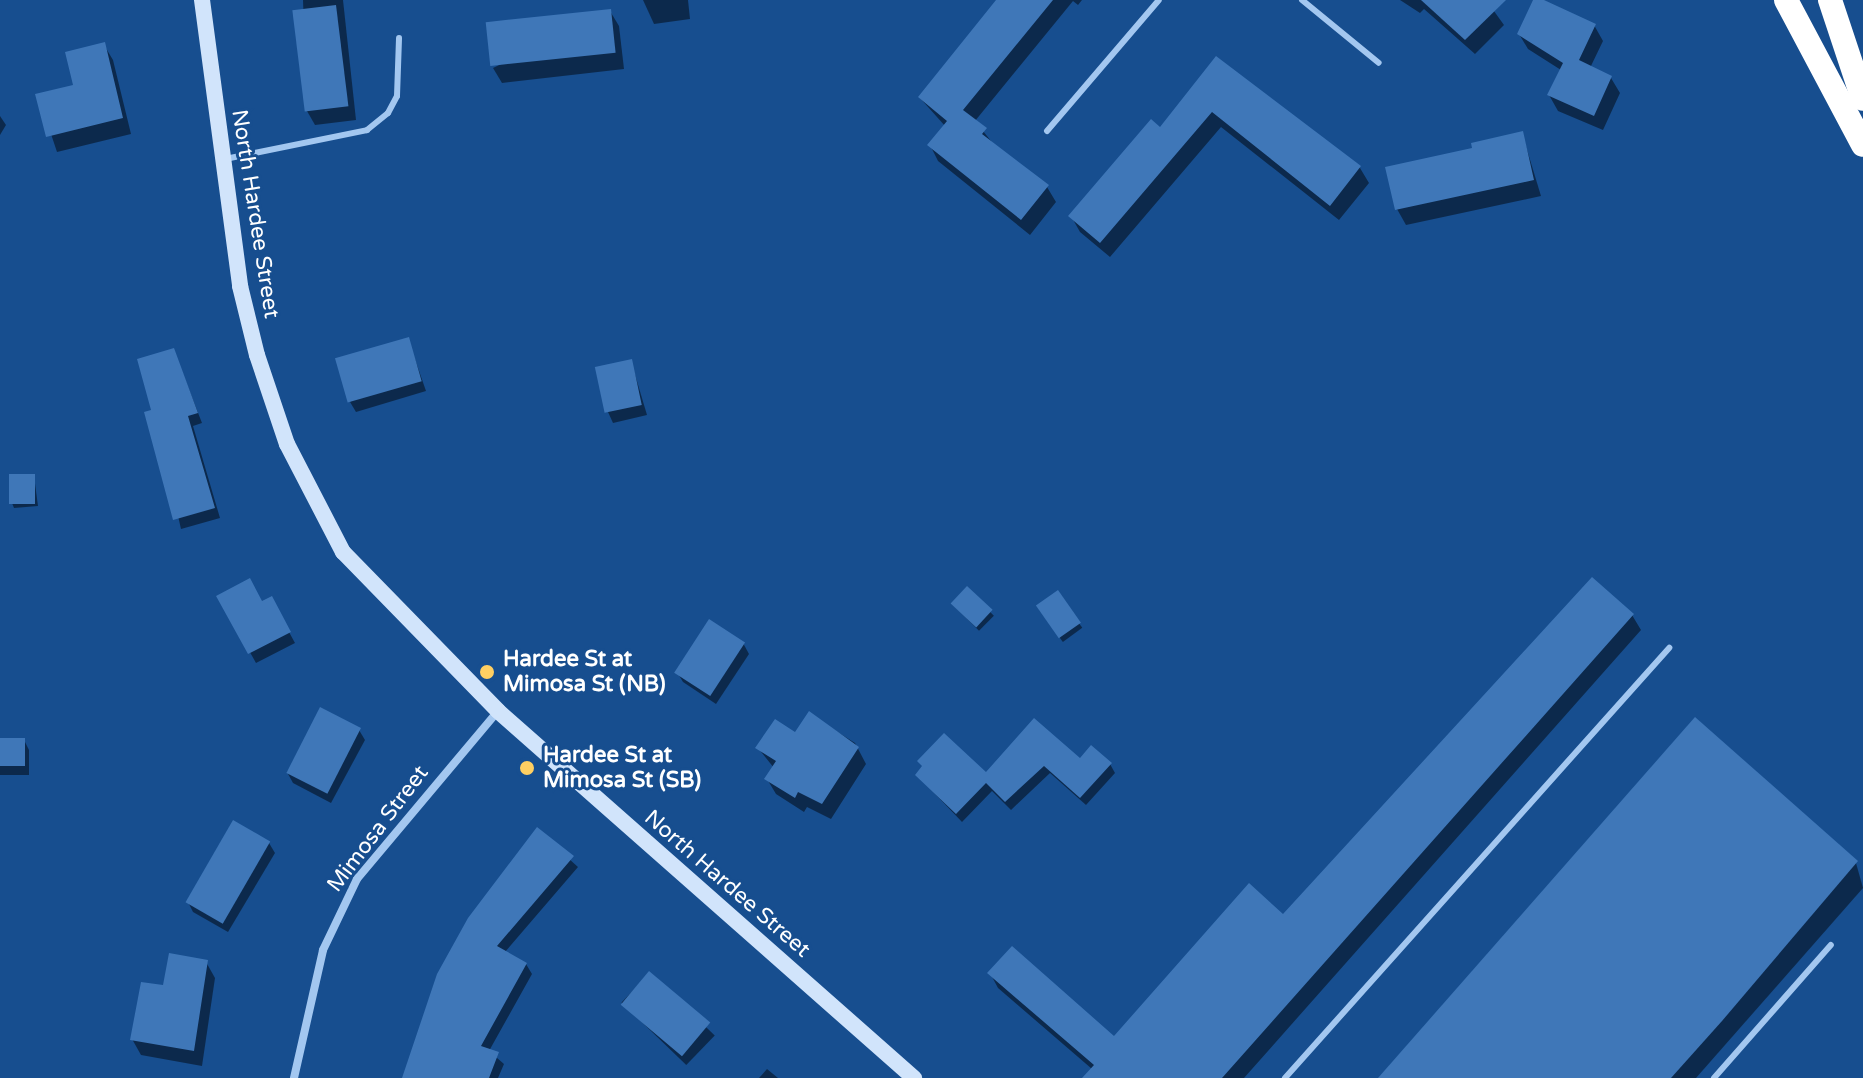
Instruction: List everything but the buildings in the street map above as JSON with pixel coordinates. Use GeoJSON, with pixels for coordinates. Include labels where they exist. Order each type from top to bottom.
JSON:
{"type":"FeatureCollection","features":[{"type":"Feature","properties":{"kind":"highway"},"geometry":{"type":"LineString","coordinates":[[1786,0],[1863,145]]}},
{"type":"Feature","properties":{"kind":"highway"},"geometry":{"type":"LineString","coordinates":[[1830,0],[1863,99]]}},
{"type":"Feature","properties":{"kind":"street","name":"North Hardee Street"},"geometry":{"type":"LineString","coordinates":[[202,0],[240,286],[257,355],[287,444],[315,504],[361,575],[498,711],[914,1078]]}},
{"type":"Feature","properties":{"kind":"street","name":"Mimosa Street"},"geometry":{"type":"LineString","coordinates":[[294,1078],[323,950],[351,890],[432,783],[498,711]]}},
{"type":"Feature","properties":{"kind":"lane"},"geometry":{"type":"LineString","coordinates":[[1047,131],[1159,0]]}},
{"type":"Feature","properties":{"kind":"lane"},"geometry":{"type":"LineString","coordinates":[[1302,0],[1379,63]]}},
{"type":"Feature","properties":{"kind":"lane"},"geometry":{"type":"LineString","coordinates":[[223,159],[367,130],[388,113],[397,96],[399,38]]}},
{"type":"Feature","properties":{"kind":"lane"},"geometry":{"type":"LineString","coordinates":[[1285,1078],[1669,648]]}},
{"type":"Feature","properties":{"kind":"lane"},"geometry":{"type":"LineString","coordinates":[[1714,1078],[1831,945]]}},
{"type":"Feature","properties":{"kind":"place","name":"Hardee St at Mimosa St (NB)"},"geometry":{"type":"Point","coordinates":[487,672]}},
{"type":"Feature","properties":{"kind":"place","name":"Hardee St at Mimosa St (SB)"},"geometry":{"type":"Point","coordinates":[527,768]}}]}
